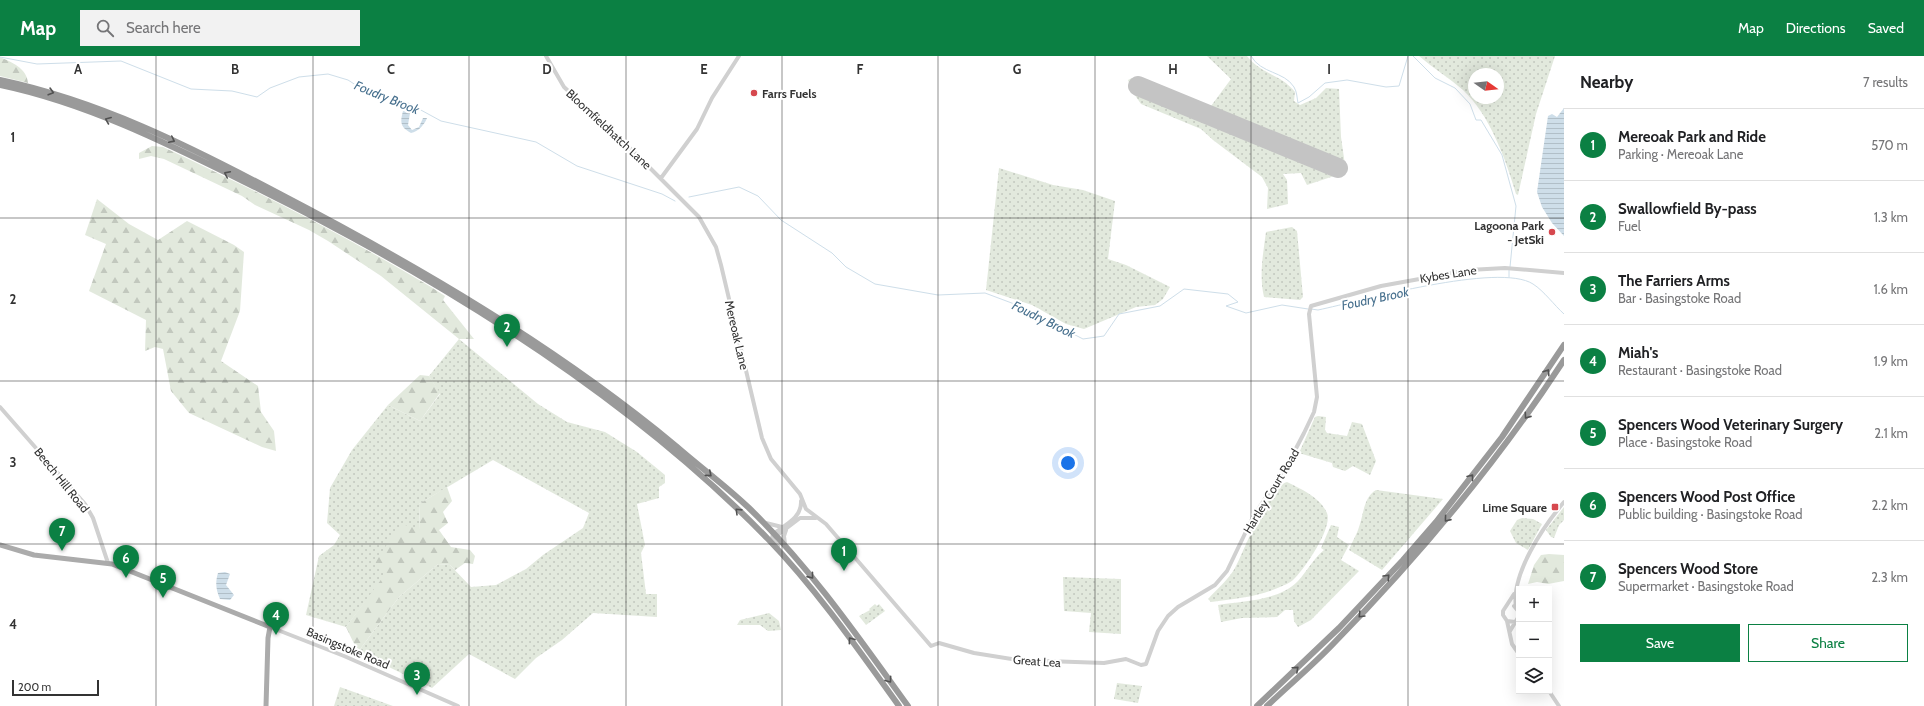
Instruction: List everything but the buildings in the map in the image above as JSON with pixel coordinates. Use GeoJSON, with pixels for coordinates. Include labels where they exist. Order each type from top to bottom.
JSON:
{"type":"FeatureCollection","features":[{"type":"Feature","properties":{"kind":"highway"},"geometry":{"type":"LineString","coordinates":[[0,80],[70,98],[143,126],[258,182],[406,262],[506,324],[616,399],[709,474],[762,521],[793,568],[843,629],[899,706]]}},
{"type":"Feature","properties":{"kind":"highway"},"geometry":{"type":"LineString","coordinates":[[0,85],[70,105],[183,152],[307,214],[422,278],[524,342],[635,420],[785,547],[850,625],[908,706]]}},
{"type":"Feature","properties":{"kind":"highway"},"geometry":{"type":"LineString","coordinates":[[1257,706],[1344,624],[1436,522],[1502,437],[1564,345]]}},
{"type":"Feature","properties":{"kind":"highway"},"geometry":{"type":"LineString","coordinates":[[1267,706],[1332,645],[1408,564],[1440,527],[1508,442],[1564,360]]}},
{"type":"Feature","properties":{"kind":"highway"},"geometry":{"type":"LineString","coordinates":[[1252,706],[1267,696]]}},
{"type":"Feature","properties":{"kind":"main road","name":"Basingstoke Road"},"geometry":{"type":"LineString","coordinates":[[0,544],[34,555],[108,563],[270,626]]}},
{"type":"Feature","properties":{"kind":"main road"},"geometry":{"type":"LineString","coordinates":[[266,706],[268,633],[270,626]]}},
{"type":"Feature","properties":{"kind":"street","name":"Bloomfieldhatch Lane"},"geometry":{"type":"LineString","coordinates":[[546,56],[564,87],[661,178]]}},
{"type":"Feature","properties":{"kind":"street"},"geometry":{"type":"LineString","coordinates":[[661,178],[697,129],[712,98],[739,56]]}},
{"type":"Feature","properties":{"kind":"street","name":"Mereoak Lane"},"geometry":{"type":"LineString","coordinates":[[661,178],[699,217],[716,247],[762,438],[771,459],[800,494],[807,510]]}},
{"type":"Feature","properties":{"kind":"street","name":"Kybes Lane"},"geometry":{"type":"LineString","coordinates":[[1310,308],[1381,286],[1469,270],[1505,268],[1564,273]]}},
{"type":"Feature","properties":{"kind":"street","name":"Hartley Court Road"},"geometry":{"type":"LineString","coordinates":[[1145,665],[1148,661],[1158,631],[1168,616],[1178,608],[1216,585],[1227,571],[1252,519],[1291,458],[1304,433],[1315,407],[1317,390],[1310,308]]}},
{"type":"Feature","properties":{"kind":"street","name":"Beech Hill Road"},"geometry":{"type":"LineString","coordinates":[[0,407],[85,504],[92,518],[108,563]]}},
{"type":"Feature","properties":{"kind":"street"},"geometry":{"type":"LineString","coordinates":[[772,537],[800,511],[801,499]]}},
{"type":"Feature","properties":{"kind":"street"},"geometry":{"type":"LineString","coordinates":[[1518,586],[1536,540],[1564,502]]}},
{"type":"Feature","properties":{"kind":"street"},"geometry":{"type":"LineString","coordinates":[[772,537],[804,517],[807,510]]}},
{"type":"Feature","properties":{"kind":"street"},"geometry":{"type":"LineString","coordinates":[[800,511],[807,510],[822,520]]}},
{"type":"Feature","properties":{"kind":"street"},"geometry":{"type":"LineString","coordinates":[[800,511],[804,517],[822,520]]}},
{"type":"Feature","properties":{"kind":"street","name":"Great Lea"},"geometry":{"type":"LineString","coordinates":[[822,520],[854,555],[931,646],[942,643],[987,655],[1018,660],[1104,664],[1126,659],[1145,665]]}},
{"type":"Feature","properties":{"kind":"street"},"geometry":{"type":"LineString","coordinates":[[762,521],[771,525],[782,527]]}},
{"type":"Feature","properties":{"kind":"street"},"geometry":{"type":"LineString","coordinates":[[785,547],[784,536],[788,528]]}},
{"type":"Feature","properties":{"kind":"street"},"geometry":{"type":"LineString","coordinates":[[1516,592],[1508,607],[1503,611],[1513,646],[1516,650]]}},
{"type":"Feature","properties":{"kind":"street"},"geometry":{"type":"LineString","coordinates":[[1508,607],[1516,608]]}},
{"type":"Feature","properties":{"kind":"street"},"geometry":{"type":"LineString","coordinates":[[1507,621],[1515,622],[1509,632]]}},
{"type":"Feature","properties":{"kind":"street","name":"Basingstoke Road"},"geometry":{"type":"LineString","coordinates":[[270,626],[344,656],[458,706]]}},
{"type":"Feature","properties":{"kind":"street"},"geometry":{"type":"LineString","coordinates":[[1551,694],[1559,706]]}},
{"type":"Feature","properties":{"kind":"green space"},"geometry":{"type":"Polygon","coordinates":[[[1207,56],[1247,56],[1259,67],[1290,86],[1295,92],[1294,101],[1300,105],[1316,98],[1326,88],[1339,89],[1341,137],[1346,172],[1307,185],[1301,173],[1283,174],[1287,180],[1288,204],[1267,209],[1268,188],[1262,177],[1213,140],[1201,129],[1141,104],[1132,91],[1128,80],[1132,78],[1211,106],[1231,79],[1207,56]]]}},
{"type":"Feature","properties":{"kind":"green space"},"geometry":{"type":"Polygon","coordinates":[[[1419,56],[1555,56],[1536,114],[1518,195],[1516,194],[1496,139],[1476,104],[1504,104],[1504,68],[1468,68],[1468,95],[1419,56]]]}},
{"type":"Feature","properties":{"kind":"green space"},"geometry":{"type":"Polygon","coordinates":[[[0,57],[18,66],[25,73],[28,83],[0,76],[0,57]]]}},
{"type":"Feature","properties":{"kind":"green space"},"geometry":{"type":"Polygon","coordinates":[[[152,146],[163,147],[265,196],[365,249],[431,287],[445,296],[443,300],[474,339],[459,339],[381,276],[309,230],[255,205],[242,196],[164,159],[151,156],[139,159],[139,153],[152,146]]]}},
{"type":"Feature","properties":{"kind":"green space"},"geometry":{"type":"Polygon","coordinates":[[[999,168],[1053,185],[1083,190],[1115,201],[1108,259],[1126,265],[1170,287],[1163,299],[1155,305],[1136,307],[1084,329],[1066,324],[1032,305],[986,290],[999,168]]]}},
{"type":"Feature","properties":{"kind":"green space"},"geometry":{"type":"Polygon","coordinates":[[[97,199],[129,224],[158,240],[187,221],[234,245],[244,252],[240,311],[221,361],[258,386],[261,412],[274,431],[276,451],[262,447],[189,413],[171,391],[163,349],[155,347],[145,351],[146,320],[89,291],[106,244],[85,235],[97,199]]]}},
{"type":"Feature","properties":{"kind":"green space"},"geometry":{"type":"Polygon","coordinates":[[[1292,227],[1297,231],[1303,297],[1300,300],[1264,297],[1262,273],[1266,232],[1292,227]]]}},
{"type":"Feature","properties":{"kind":"green space"},"geometry":{"type":"Polygon","coordinates":[[[459,339],[538,404],[567,422],[605,432],[637,452],[665,475],[665,483],[659,487],[659,498],[637,504],[645,545],[641,553],[646,594],[657,594],[657,617],[593,613],[562,640],[536,658],[515,679],[469,654],[432,688],[358,652],[399,597],[438,564],[450,565],[471,587],[496,585],[526,569],[543,555],[583,528],[589,513],[493,460],[419,504],[420,530],[346,627],[306,615],[319,556],[334,545],[340,535],[327,523],[330,488],[352,450],[388,405],[420,421],[440,394],[429,376],[459,339]]]}},
{"type":"Feature","properties":{"kind":"green space"},"geometry":{"type":"Polygon","coordinates":[[[420,375],[429,376],[440,393],[420,421],[388,405],[420,375]]]}},
{"type":"Feature","properties":{"kind":"green space"},"geometry":{"type":"Polygon","coordinates":[[[1315,417],[1326,417],[1325,430],[1327,433],[1347,436],[1352,422],[1362,424],[1376,461],[1370,475],[1353,466],[1345,471],[1333,467],[1332,463],[1299,453],[1315,417]]]}},
{"type":"Feature","properties":{"kind":"green space"},"geometry":{"type":"Polygon","coordinates":[[[1287,482],[1315,498],[1324,507],[1327,513],[1328,520],[1326,528],[1310,558],[1293,580],[1280,587],[1237,599],[1211,602],[1208,599],[1235,568],[1264,507],[1279,487],[1287,482]]]}},
{"type":"Feature","properties":{"kind":"green space"},"geometry":{"type":"Polygon","coordinates":[[[447,487],[452,501],[443,512],[448,523],[439,530],[451,547],[470,550],[475,556],[473,564],[465,563],[455,570],[450,565],[438,564],[399,597],[358,652],[346,627],[386,573],[375,562],[401,524],[420,529],[419,504],[447,487]]]}},
{"type":"Feature","properties":{"kind":"green space"},"geometry":{"type":"Polygon","coordinates":[[[1376,490],[1443,499],[1382,570],[1349,550],[1361,522],[1366,502],[1376,490]]]}},
{"type":"Feature","properties":{"kind":"green space"},"geometry":{"type":"Polygon","coordinates":[[[1564,507],[1564,520],[1559,525],[1554,538],[1551,537],[1546,530],[1564,507]]]}},
{"type":"Feature","properties":{"kind":"green space"},"geometry":{"type":"Polygon","coordinates":[[[1522,518],[1533,519],[1542,524],[1528,550],[1516,543],[1510,531],[1517,520],[1522,518]]]}},
{"type":"Feature","properties":{"kind":"green space"},"geometry":{"type":"Polygon","coordinates":[[[1331,525],[1339,527],[1337,537],[1349,545],[1341,560],[1359,571],[1311,620],[1298,627],[1294,621],[1293,610],[1285,610],[1277,617],[1242,618],[1221,622],[1218,605],[1260,599],[1281,593],[1298,581],[1324,550],[1321,548],[1331,525]]]}},
{"type":"Feature","properties":{"kind":"green space"},"geometry":{"type":"Polygon","coordinates":[[[1541,555],[1564,555],[1564,581],[1548,584],[1537,582],[1528,584],[1534,565],[1541,555]]]}},
{"type":"Feature","properties":{"kind":"green space"},"geometry":{"type":"Polygon","coordinates":[[[1063,577],[1121,579],[1121,634],[1089,632],[1091,613],[1064,611],[1063,577]]]}},
{"type":"Feature","properties":{"kind":"green space"},"geometry":{"type":"Polygon","coordinates":[[[875,604],[877,606],[879,604],[885,611],[866,625],[859,616],[870,610],[869,609],[875,604]]]}},
{"type":"Feature","properties":{"kind":"green space"},"geometry":{"type":"Polygon","coordinates":[[[769,613],[779,621],[781,630],[768,631],[760,625],[737,625],[740,620],[769,613]]]}},
{"type":"Feature","properties":{"kind":"green space"},"geometry":{"type":"Polygon","coordinates":[[[1117,683],[1142,686],[1138,703],[1114,699],[1117,683]]]}},
{"type":"Feature","properties":{"kind":"green space"},"geometry":{"type":"Polygon","coordinates":[[[340,687],[393,706],[334,706],[340,687]]]}},
{"type":"Feature","properties":{"kind":"shaded area"},"geometry":{"type":"Polygon","coordinates":[[[1564,108],[1564,236],[1552,223],[1542,207],[1537,192],[1548,116],[1552,114],[1557,117],[1564,108]]]}},
{"type":"Feature","properties":{"kind":"shaded area"},"geometry":{"type":"Polygon","coordinates":[[[403,111],[410,113],[408,125],[412,130],[419,127],[423,118],[427,118],[425,123],[416,131],[411,133],[405,129],[402,124],[401,118],[403,111]]]}},
{"type":"Feature","properties":{"kind":"shaded area"},"geometry":{"type":"Polygon","coordinates":[[[225,572],[230,574],[226,585],[234,595],[230,600],[220,599],[217,589],[216,580],[218,573],[225,572]]]}},
{"type":"Feature","properties":{"kind":"waterway"},"geometry":{"type":"LineString","coordinates":[[1251,56],[1255,62],[1266,70],[1290,82],[1295,89],[1298,103],[1309,97],[1325,83],[1347,80],[1386,87],[1399,86],[1408,56]]}},
{"type":"Feature","properties":{"kind":"waterway"},"geometry":{"type":"LineString","coordinates":[[1413,56],[1435,78],[1455,88],[1470,104],[1476,120],[1481,120],[1502,155],[1516,206],[1510,267]]}},
{"type":"Feature","properties":{"kind":"waterway","name":"Foudry Brook"},"geometry":{"type":"LineString","coordinates":[[0,57],[37,64],[121,61],[191,89],[232,91],[257,97],[270,88],[299,77],[328,74],[348,80],[365,91],[408,103],[441,121],[536,142],[577,166],[662,194],[675,201]]}},
{"type":"Feature","properties":{"kind":"waterway","name":"Foudry Brook"},"geometry":{"type":"LineString","coordinates":[[689,197],[739,187],[758,196],[781,220],[832,253],[846,267],[875,284],[938,295],[985,293],[1017,305],[1083,339],[1104,336],[1119,314],[1160,306],[1184,289],[1228,294],[1238,302],[1226,306],[1246,313],[1282,305],[1308,309]]}},
{"type":"Feature","properties":{"kind":"waterway","name":"Foudry Brook"},"geometry":{"type":"LineString","coordinates":[[1509,270],[1509,277]]}},
{"type":"Feature","properties":{"kind":"waterway","name":"Foudry Brook"},"geometry":{"type":"LineString","coordinates":[[1311,309],[1318,310],[1429,285],[1461,280],[1516,278],[1533,284],[1541,290],[1564,314]]}},
{"type":"Feature","properties":{"kind":"runway"},"geometry":{"type":"LineString","coordinates":[[1138,86],[1338,168]]}},
{"type":"Feature","properties":{"kind":"place","name":"Farrs Fuels"},"geometry":{"type":"Point","coordinates":[754,93]}},
{"type":"Feature","properties":{"kind":"place","name":"Lagoona Park - JetSki"},"geometry":{"type":"Point","coordinates":[1552,232]}},
{"type":"Feature","properties":{"kind":"place","name":"Swallowfield By-pass"},"geometry":{"type":"Point","coordinates":[507,347]}},
{"type":"Feature","properties":{"kind":"place","name":"Lime Square"},"geometry":{"type":"Point","coordinates":[1555,507]}},
{"type":"Feature","properties":{"kind":"place","name":"Spencers Wood Store"},"geometry":{"type":"Point","coordinates":[62,551]}},
{"type":"Feature","properties":{"kind":"place","name":"Mereoak Park and Ride"},"geometry":{"type":"Point","coordinates":[844,571]}},
{"type":"Feature","properties":{"kind":"place","name":"Spencers Wood Post Office"},"geometry":{"type":"Point","coordinates":[126,578]}},
{"type":"Feature","properties":{"kind":"place","name":"Spencers Wood Veterinary Surgery"},"geometry":{"type":"Point","coordinates":[163,598]}},
{"type":"Feature","properties":{"kind":"place","name":"Miah's"},"geometry":{"type":"Point","coordinates":[276,635]}},
{"type":"Feature","properties":{"kind":"place","name":"The Farriers Arms"},"geometry":{"type":"Point","coordinates":[417,695]}}]}
